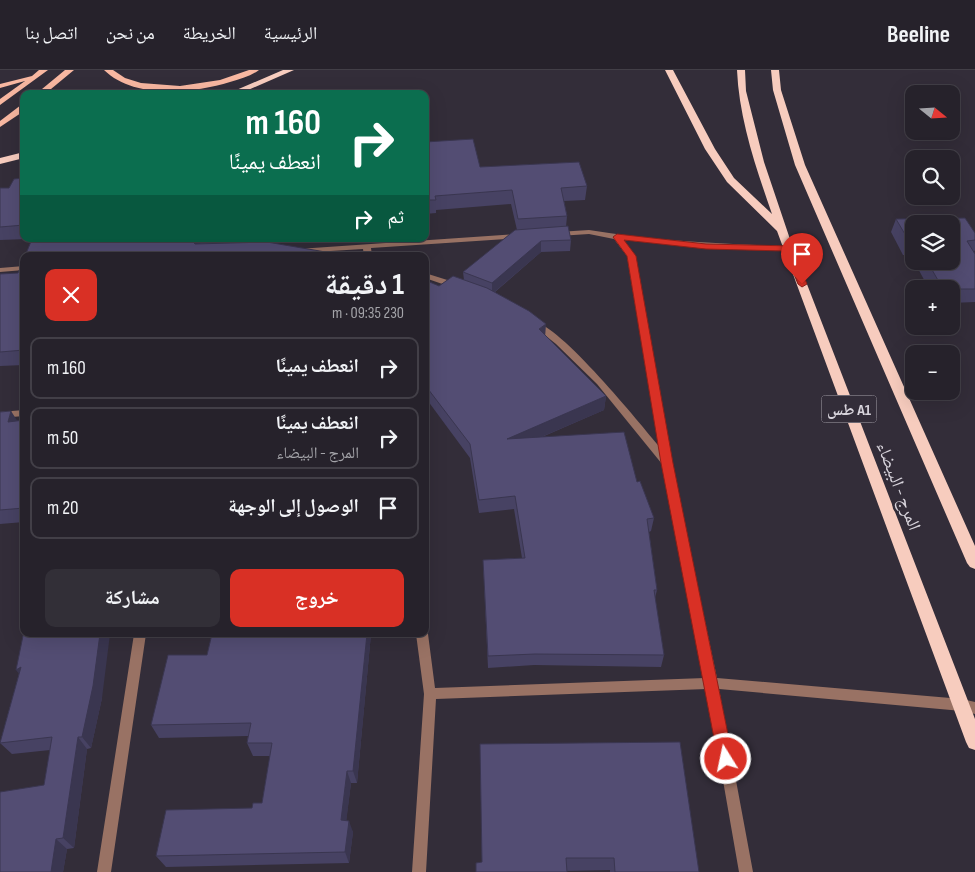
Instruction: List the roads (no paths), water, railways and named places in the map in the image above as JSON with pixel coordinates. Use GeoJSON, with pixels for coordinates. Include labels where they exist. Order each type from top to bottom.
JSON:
{"type":"FeatureCollection","features":[{"type":"Feature","properties":{"kind":"highway"},"geometry":{"type":"LineString","coordinates":[[241,90],[290,70]]}},
{"type":"Feature","properties":{"kind":"highway"},"geometry":{"type":"LineString","coordinates":[[669,70],[710,150],[730,180],[783,232]]}},
{"type":"Feature","properties":{"kind":"highway","name":"المرج - البيضاء"},"geometry":{"type":"LineString","coordinates":[[741,70],[742,91],[760,162],[788,248],[975,742]]}},
{"type":"Feature","properties":{"kind":"highway","name":"المرج - البيضاء"},"geometry":{"type":"LineString","coordinates":[[775,70],[777,90],[800,165],[975,563]]}},
{"type":"Feature","properties":{"kind":"highway"},"geometry":{"type":"LineString","coordinates":[[777,90],[782,70]]}},
{"type":"Feature","properties":{"kind":"highway"},"geometry":{"type":"LineString","coordinates":[[0,161],[20,156]]}},
{"type":"Feature","properties":{"kind":"main road"},"geometry":{"type":"LineString","coordinates":[[45,90],[70,70]]}},
{"type":"Feature","properties":{"kind":"main road"},"geometry":{"type":"LineString","coordinates":[[108,70],[135,85],[179,89],[213,85],[242,77],[255,70]]}},
{"type":"Feature","properties":{"kind":"main road"},"geometry":{"type":"LineString","coordinates":[[0,86],[41,72]]}},
{"type":"Feature","properties":{"kind":"main road"},"geometry":{"type":"LineString","coordinates":[[0,103],[41,72]]}},
{"type":"Feature","properties":{"kind":"main road"},"geometry":{"type":"LineString","coordinates":[[0,125],[20,110]]}},
{"type":"Feature","properties":{"kind":"street"},"geometry":{"type":"LineString","coordinates":[[550,234],[589,232],[617,237],[706,246],[788,248]]}},
{"type":"Feature","properties":{"kind":"street"},"geometry":{"type":"LineString","coordinates":[[290,251],[531,236]]}},
{"type":"Feature","properties":{"kind":"street"},"geometry":{"type":"LineString","coordinates":[[617,237],[631,256],[667,463],[712,683],[746,872]]}},
{"type":"Feature","properties":{"kind":"street"},"geometry":{"type":"LineString","coordinates":[[368,246],[368,252]]}},
{"type":"Feature","properties":{"kind":"street"},"geometry":{"type":"LineString","coordinates":[[0,270],[20,268]]}},
{"type":"Feature","properties":{"kind":"street"},"geometry":{"type":"LineString","coordinates":[[429,276],[464,288]]}},
{"type":"Feature","properties":{"kind":"street"},"geometry":{"type":"LineString","coordinates":[[524,316],[559,342],[600,382],[667,463]]}},
{"type":"Feature","properties":{"kind":"street"},"geometry":{"type":"LineString","coordinates":[[0,415],[20,413]]}},
{"type":"Feature","properties":{"kind":"street"},"geometry":{"type":"LineString","coordinates":[[104,872],[140,637]]}},
{"type":"Feature","properties":{"kind":"street"},"geometry":{"type":"LineString","coordinates":[[419,872],[430,694],[422,637]]}},
{"type":"Feature","properties":{"kind":"street"},"geometry":{"type":"LineString","coordinates":[[430,694],[712,683],[962,705],[975,708]]}}]}
